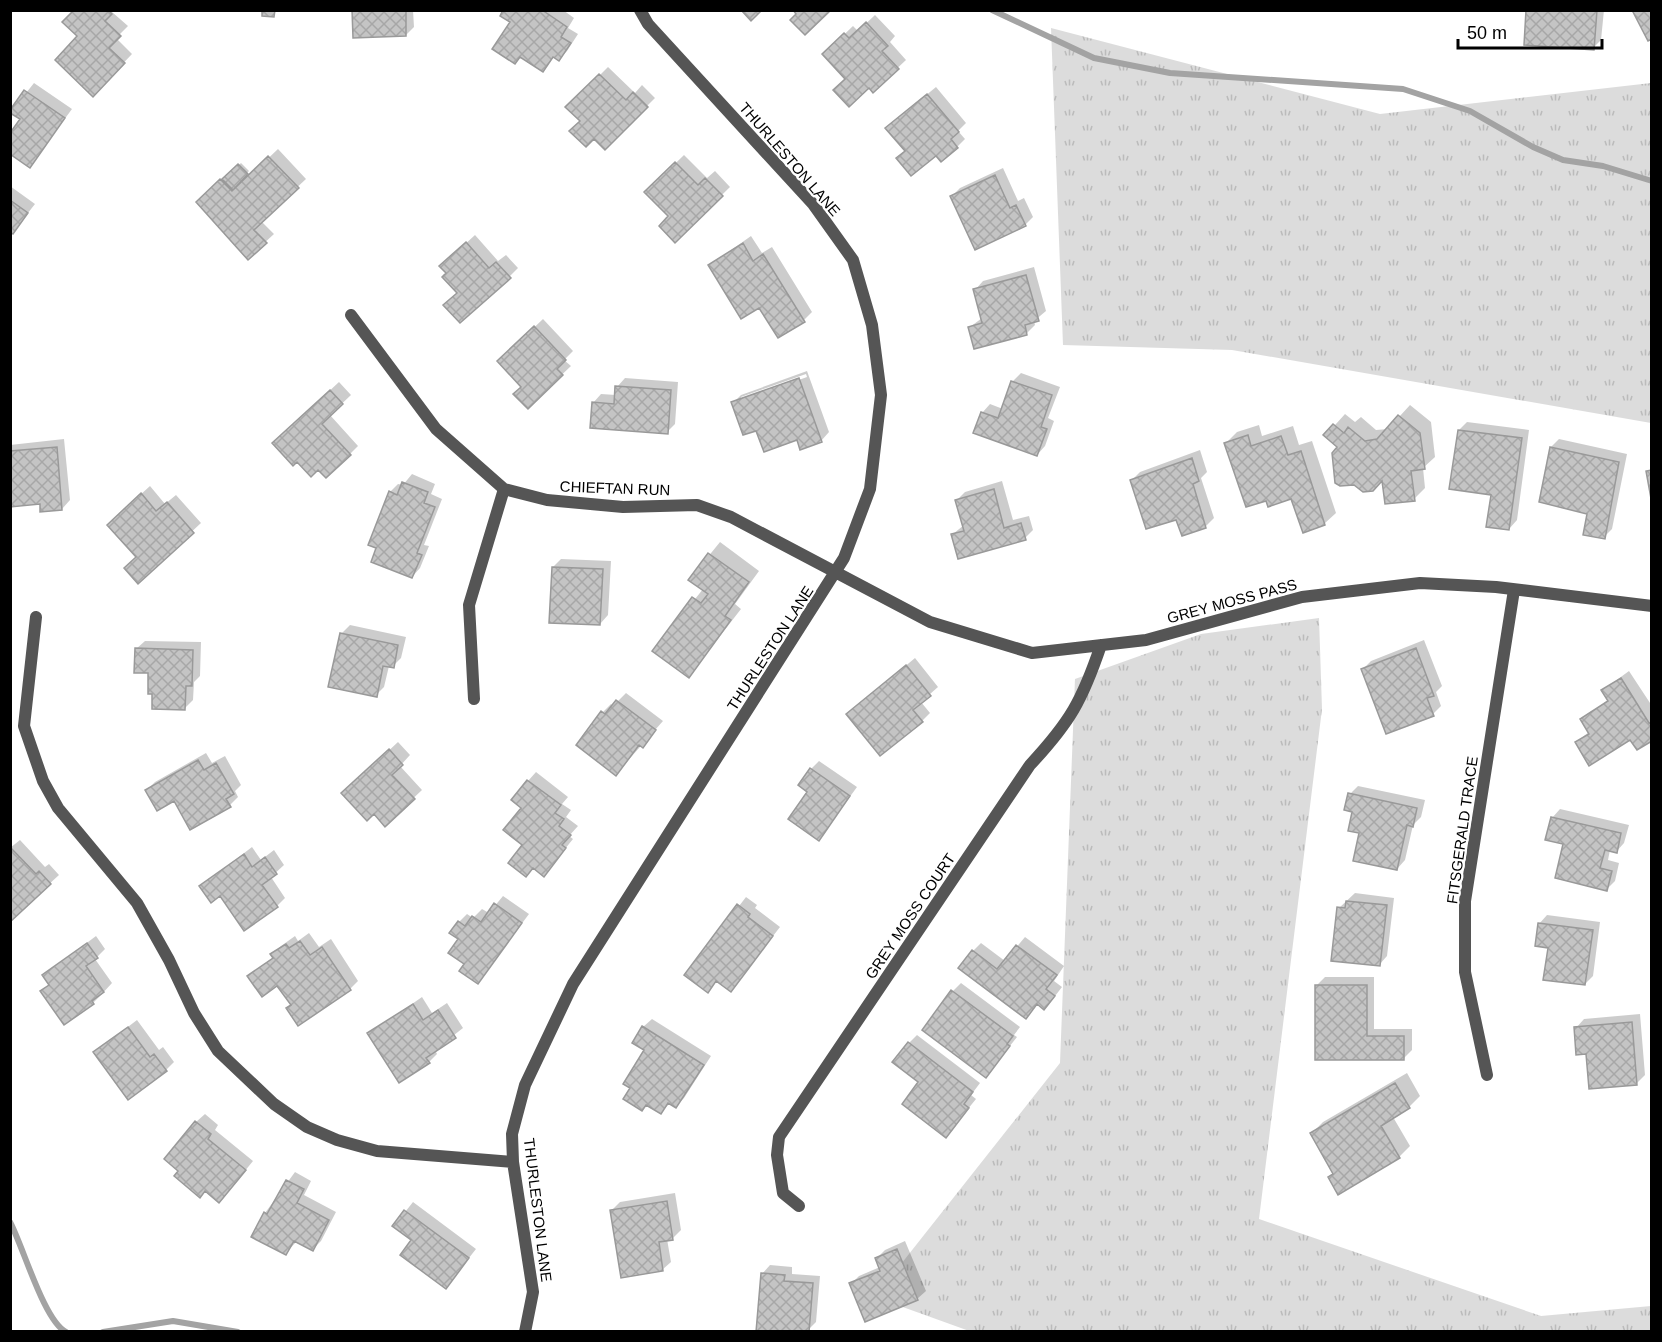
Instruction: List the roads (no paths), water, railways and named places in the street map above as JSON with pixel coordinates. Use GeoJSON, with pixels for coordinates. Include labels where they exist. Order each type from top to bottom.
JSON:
{"type":"FeatureCollection","features":[{"type":"Feature","properties":{"kind":"street","name":"THURLESTON LANE"},"geometry":{"type":"LineString","coordinates":[[525,1332],[533,1292],[513,1162],[512,1134],[525,1085],[573,984],[836,574],[870,489],[881,395],[872,325],[853,260],[813,204],[648,24],[640,10]]}},
{"type":"Feature","properties":{"kind":"street","name":"CHIEFTAN RUN"},"geometry":{"type":"LineString","coordinates":[[351,315],[436,429],[504,489],[546,500],[623,507],[697,506],[731,517],[836,574]]}},
{"type":"Feature","properties":{"kind":"street"},"geometry":{"type":"LineString","coordinates":[[474,699],[469,605],[504,489]]}},
{"type":"Feature","properties":{"kind":"street","name":"GREY MOSS PASS"},"geometry":{"type":"LineString","coordinates":[[836,574],[930,622],[1032,653],[1146,640],[1302,597],[1420,583],[1514,590],[1652,606]]}},
{"type":"Feature","properties":{"kind":"street","name":"FITSGERALD TRACE"},"geometry":{"type":"LineString","coordinates":[[1487,1074],[1466,972],[1465,901],[1514,590]]}},
{"type":"Feature","properties":{"kind":"street"},"geometry":{"type":"LineString","coordinates":[[36,617],[24,726],[43,781],[58,808],[137,903],[169,960],[194,1013],[218,1051],[274,1104],[307,1126],[337,1140],[377,1151],[513,1162]]}},
{"type":"Feature","properties":{"kind":"street","name":"GREY MOSS COURT"},"geometry":{"type":"LineString","coordinates":[[799,1206],[783,1192],[777,1155],[779,1137],[1030,765],[1061,731],[1074,712],[1088,683],[1101,645]]}},
{"type":"Feature","properties":{"kind":"waterway"},"geometry":{"type":"LineString","coordinates":[[992,10],[1094,58],[1170,73],[1403,89],[1470,111],[1533,147],[1563,160],[1603,166],[1652,181]]}},
{"type":"Feature","properties":{"kind":"waterway"},"geometry":{"type":"LineString","coordinates":[[10,1222],[42,1299],[50,1314],[66,1332]]}},
{"type":"Feature","properties":{"kind":"waterway"},"geometry":{"type":"LineString","coordinates":[[103,1332],[173,1321],[238,1332]]}}]}
